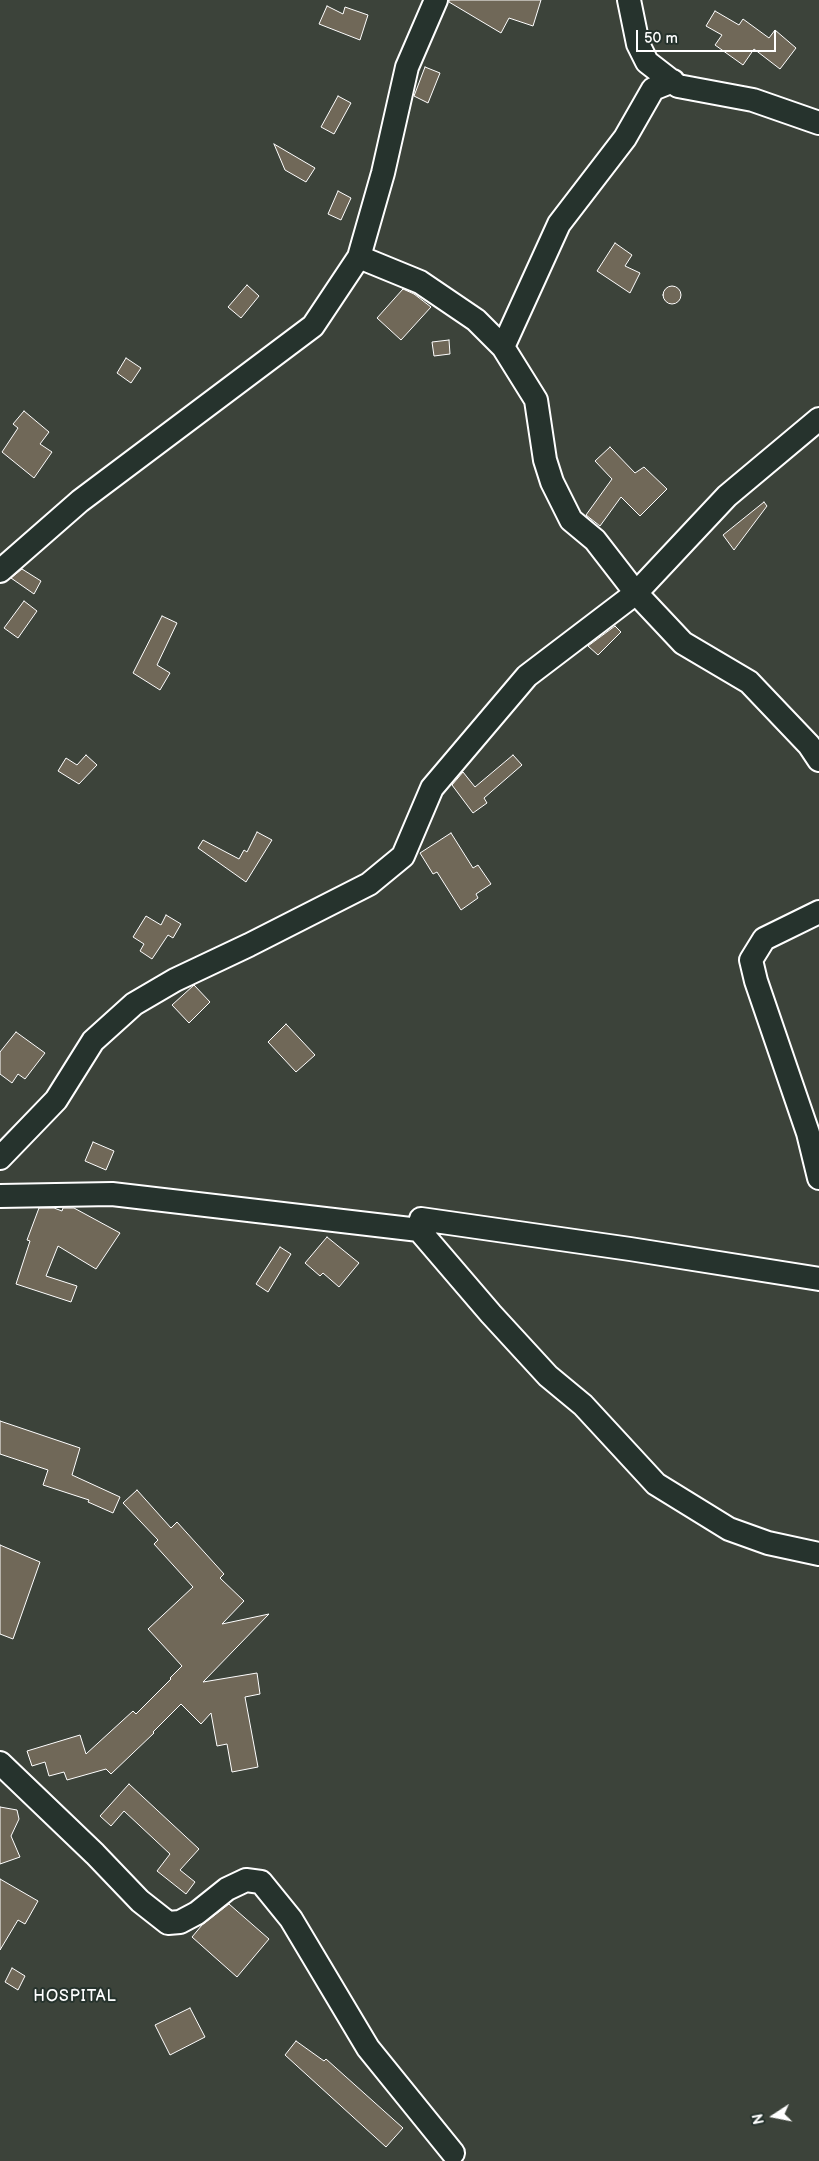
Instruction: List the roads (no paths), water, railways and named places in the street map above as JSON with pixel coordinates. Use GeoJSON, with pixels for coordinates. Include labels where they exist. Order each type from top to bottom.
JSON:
{"type":"FeatureCollection","features":[{"type":"Feature","properties":{"kind":"street"},"geometry":{"type":"LineString","coordinates":[[0,570],[80,501],[313,326],[359,257],[383,172],[407,67],[436,0]]}},
{"type":"Feature","properties":{"kind":"street"},"geometry":{"type":"LineString","coordinates":[[629,0],[638,44],[647,62],[678,86],[753,100],[819,123]]}},
{"type":"Feature","properties":{"kind":"street"},"geometry":{"type":"LineString","coordinates":[[503,347],[558,224],[625,138],[653,89],[673,81]]}},
{"type":"Feature","properties":{"kind":"street"},"geometry":{"type":"LineString","coordinates":[[359,257],[420,282],[476,320],[503,347],[536,400],[545,460],[552,482],[571,520],[594,540],[636,593],[683,643],[749,682],[809,745],[819,760]]}},
{"type":"Feature","properties":{"kind":"street"},"geometry":{"type":"LineString","coordinates":[[0,1158],[56,1100],[93,1041],[134,1004],[175,980],[369,884],[402,856],[432,788],[527,676],[636,593],[727,496],[819,420]]}},
{"type":"Feature","properties":{"kind":"street"},"geometry":{"type":"LineString","coordinates":[[819,912],[764,939],[751,960],[756,981],[808,1133],[819,1178]]}},
{"type":"Feature","properties":{"kind":"street"},"geometry":{"type":"LineString","coordinates":[[0,1196],[112,1194],[420,1230],[491,1314],[548,1376],[583,1405],[656,1484],[729,1529],[768,1543],[819,1554]]}},
{"type":"Feature","properties":{"kind":"street"},"geometry":{"type":"LineString","coordinates":[[420,1230],[421,1219],[819,1279]]}},
{"type":"Feature","properties":{"kind":"street"},"geometry":{"type":"LineString","coordinates":[[0,1763],[95,1854],[140,1901],[168,1923],[180,1922],[197,1913],[227,1889],[246,1880],[261,1882],[291,1919],[368,2048],[453,2153]]}},
{"type":"Feature","properties":{"kind":"district","name":"HOSPITAL"},"geometry":{"type":"Point","coordinates":[75,1997]}}]}
